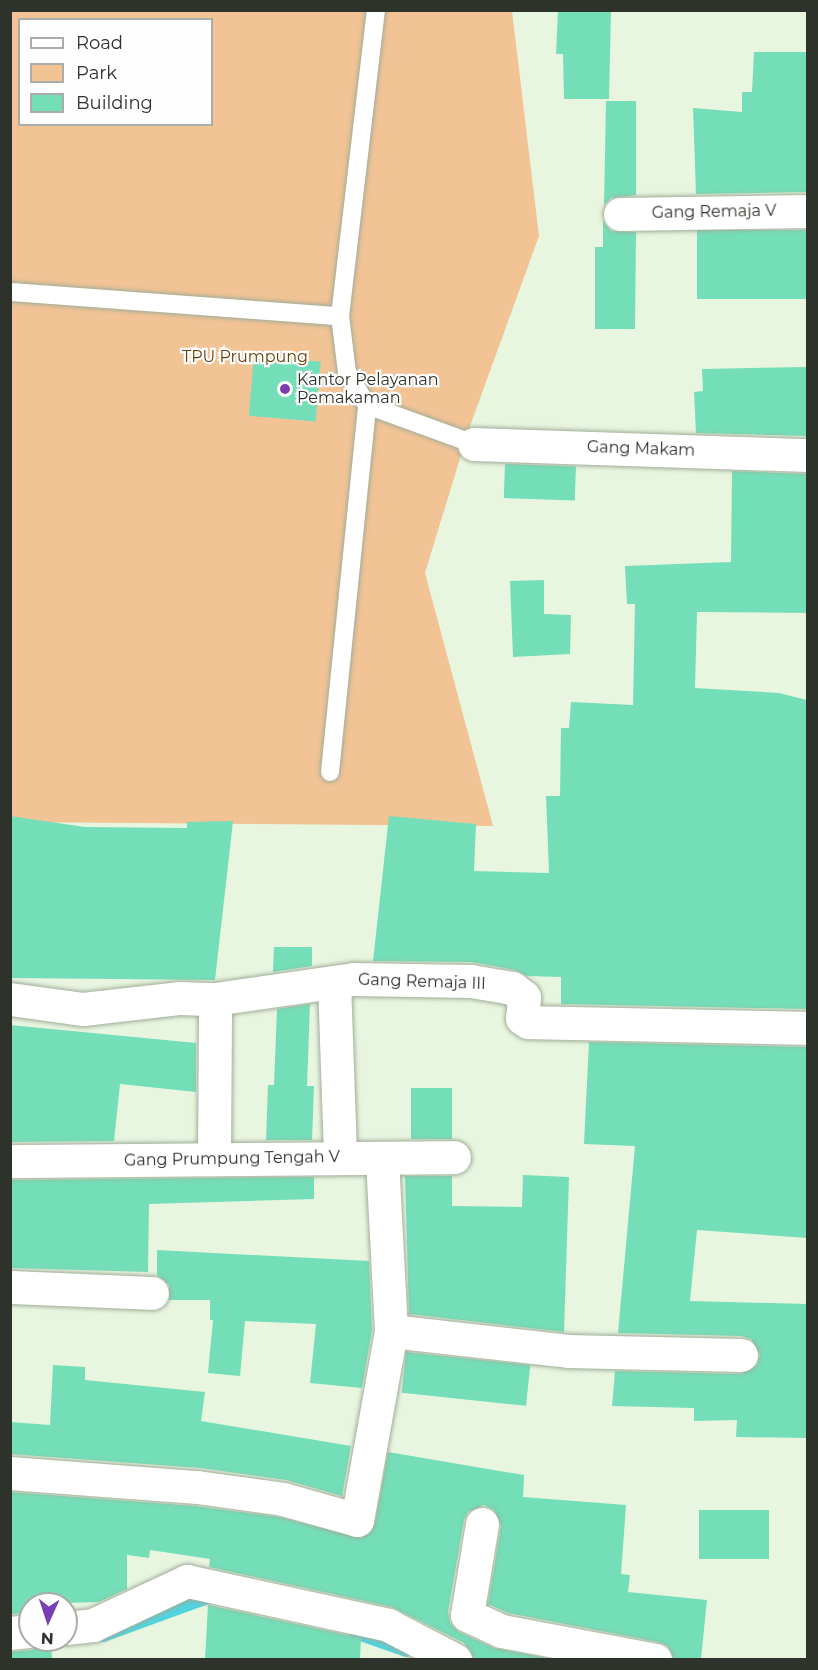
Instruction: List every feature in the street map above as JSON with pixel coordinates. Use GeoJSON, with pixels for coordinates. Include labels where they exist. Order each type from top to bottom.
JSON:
{"type":"FeatureCollection","features":[{"type":"Feature","properties":{"kind":"street","name":"Gang Remaja V"},"geometry":{"type":"LineString","coordinates":[[620,214],[807,211]]}},
{"type":"Feature","properties":{"kind":"street","name":"Gang Makam"},"geometry":{"type":"LineString","coordinates":[[474,444],[807,454]]}},
{"type":"Feature","properties":{"kind":"street","name":"Gang Remaja III"},"geometry":{"type":"LineString","coordinates":[[10,999],[83,1009],[180,998],[215,999],[333,982],[471,981],[512,988],[524,997],[522,1018],[528,1022],[807,1028]]}},
{"type":"Feature","properties":{"kind":"street"},"geometry":{"type":"LineString","coordinates":[[333,982],[340,1158]]}},
{"type":"Feature","properties":{"kind":"street"},"geometry":{"type":"LineString","coordinates":[[214,1159],[215,999]]}},
{"type":"Feature","properties":{"kind":"street","name":"Gang Prumpung Tengah V"},"geometry":{"type":"LineString","coordinates":[[10,1161],[454,1157]]}},
{"type":"Feature","properties":{"kind":"street"},"geometry":{"type":"LineString","coordinates":[[10,1473],[272,1497],[357,1520],[391,1331],[382,1158]]}},
{"type":"Feature","properties":{"kind":"street"},"geometry":{"type":"LineString","coordinates":[[10,1287],[152,1293]]}},
{"type":"Feature","properties":{"kind":"street"},"geometry":{"type":"LineString","coordinates":[[391,1331],[568,1351],[741,1355]]}},
{"type":"Feature","properties":{"kind":"street"},"geometry":{"type":"LineString","coordinates":[[482,1524],[467,1616],[502,1631],[655,1659]]}},
{"type":"Feature","properties":{"kind":"street"},"geometry":{"type":"LineString","coordinates":[[78,1627],[93,1625],[187,1581],[388,1625],[455,1659]]}},
{"type":"Feature","properties":{"kind":"lane"},"geometry":{"type":"LineString","coordinates":[[330,772],[367,405],[347,372],[340,316],[376,10]]}},
{"type":"Feature","properties":{"kind":"lane"},"geometry":{"type":"LineString","coordinates":[[10,292],[340,316]]}},
{"type":"Feature","properties":{"kind":"lane"},"geometry":{"type":"LineString","coordinates":[[367,405],[474,444]]}},
{"type":"Feature","properties":{"kind":"green space","name":"TPU Prumpung"},"geometry":{"type":"Polygon","coordinates":[[[11,11],[512,11],[539,236],[469,429],[425,573],[493,826],[11,822],[11,11]]]}},
{"type":"Feature","properties":{"kind":"building"},"geometry":{"type":"Polygon","coordinates":[[[558,10],[611,10],[609,99],[564,99],[563,54],[556,54],[558,10]]]}},
{"type":"Feature","properties":{"kind":"building"},"geometry":{"type":"Polygon","coordinates":[[[754,52],[807,52],[807,192],[696,194],[693,108],[742,112],[742,92],[752,92],[754,52]]]}},
{"type":"Feature","properties":{"kind":"building"},"geometry":{"type":"Polygon","coordinates":[[[606,101],[636,101],[636,195],[611,198],[604,205],[606,101]]]}},
{"type":"Feature","properties":{"kind":"building"},"geometry":{"type":"Polygon","coordinates":[[[603,221],[611,231],[636,232],[635,329],[595,329],[595,247],[603,247],[603,221]]]}},
{"type":"Feature","properties":{"kind":"building"},"geometry":{"type":"Polygon","coordinates":[[[697,230],[807,230],[807,299],[697,299],[697,230]]]}},
{"type":"Feature","properties":{"kind":"building","name":"Kantor Pelayanan Pemakaman"},"geometry":{"type":"Polygon","coordinates":[[[254,356],[321,362],[316,422],[249,416],[254,356]]]}},
{"type":"Feature","properties":{"kind":"building"},"geometry":{"type":"Polygon","coordinates":[[[807,367],[807,436],[696,433],[694,392],[703,391],[702,369],[807,367]]]}},
{"type":"Feature","properties":{"kind":"building"},"geometry":{"type":"Polygon","coordinates":[[[505,464],[576,466],[575,500],[504,498],[505,464]]]}},
{"type":"Feature","properties":{"kind":"building"},"geometry":{"type":"Polygon","coordinates":[[[732,471],[807,474],[807,613],[697,612],[695,688],[779,693],[807,700],[807,1009],[561,1004],[561,977],[527,976],[515,970],[471,962],[373,961],[389,816],[476,824],[474,871],[549,873],[546,796],[560,796],[561,728],[569,728],[571,702],[633,705],[635,604],[627,604],[625,566],[731,562],[732,471]]]}},
{"type":"Feature","properties":{"kind":"building"},"geometry":{"type":"Polygon","coordinates":[[[544,580],[544,614],[571,615],[570,654],[513,657],[510,581],[544,580]]]}},
{"type":"Feature","properties":{"kind":"building"},"geometry":{"type":"Polygon","coordinates":[[[10,816],[85,827],[187,828],[187,822],[233,821],[215,980],[10,978],[10,816]]]}},
{"type":"Feature","properties":{"kind":"building"},"geometry":{"type":"Polygon","coordinates":[[[274,947],[312,947],[312,966],[273,972],[274,947]]]}},
{"type":"Feature","properties":{"kind":"building"},"geometry":{"type":"Polygon","coordinates":[[[310,1004],[307,1086],[314,1086],[312,1140],[266,1140],[268,1085],[274,1085],[277,1009],[310,1004]]]}},
{"type":"Feature","properties":{"kind":"building"},"geometry":{"type":"Polygon","coordinates":[[[10,1025],[196,1043],[196,1092],[120,1084],[114,1141],[10,1142],[10,1025]]]}},
{"type":"Feature","properties":{"kind":"building"},"geometry":{"type":"Polygon","coordinates":[[[589,1042],[807,1047],[807,1238],[697,1230],[690,1301],[807,1304],[807,1438],[736,1437],[737,1420],[694,1421],[694,1408],[612,1406],[615,1371],[741,1374],[757,1365],[760,1355],[751,1339],[741,1336],[618,1333],[635,1146],[584,1144],[589,1042]]]}},
{"type":"Feature","properties":{"kind":"building"},"geometry":{"type":"Polygon","coordinates":[[[411,1088],[452,1088],[452,1139],[411,1139],[411,1088]]]}},
{"type":"Feature","properties":{"kind":"building"},"geometry":{"type":"Polygon","coordinates":[[[523,1175],[569,1177],[564,1332],[409,1314],[405,1176],[452,1176],[452,1206],[522,1207],[523,1175]]]}},
{"type":"Feature","properties":{"kind":"building"},"geometry":{"type":"Polygon","coordinates":[[[314,1177],[314,1199],[149,1204],[148,1272],[10,1268],[10,1180],[314,1177]]]}},
{"type":"Feature","properties":{"kind":"building"},"geometry":{"type":"Polygon","coordinates":[[[157,1250],[369,1261],[372,1330],[362,1388],[310,1383],[316,1324],[245,1321],[240,1376],[208,1373],[213,1320],[210,1320],[210,1300],[169,1300],[169,1285],[157,1275],[157,1250]]]}},
{"type":"Feature","properties":{"kind":"building"},"geometry":{"type":"Polygon","coordinates":[[[406,1352],[530,1365],[526,1406],[402,1393],[406,1352]]]}},
{"type":"Feature","properties":{"kind":"building"},"geometry":{"type":"Polygon","coordinates":[[[53,1365],[85,1367],[85,1380],[205,1392],[201,1421],[351,1446],[342,1496],[286,1480],[200,1468],[10,1454],[10,1422],[50,1425],[53,1365]]]}},
{"type":"Feature","properties":{"kind":"building"},"geometry":{"type":"Polygon","coordinates":[[[388,1452],[524,1475],[523,1497],[626,1505],[621,1574],[630,1575],[628,1592],[707,1600],[701,1659],[673,1659],[668,1646],[658,1642],[508,1613],[488,1604],[501,1526],[494,1510],[484,1505],[468,1512],[464,1520],[448,1612],[450,1623],[459,1632],[494,1648],[552,1659],[474,1659],[464,1643],[392,1607],[209,1567],[210,1559],[150,1550],[149,1558],[127,1555],[127,1589],[99,1602],[78,1603],[78,1592],[18,1592],[18,1614],[10,1614],[10,1492],[195,1506],[279,1517],[362,1538],[375,1523],[388,1452]]]}},
{"type":"Feature","properties":{"kind":"building"},"geometry":{"type":"Polygon","coordinates":[[[699,1510],[769,1510],[769,1559],[699,1559],[699,1510]]]}},
{"type":"Feature","properties":{"kind":"building"},"geometry":{"type":"Polygon","coordinates":[[[208,1605],[361,1638],[360,1659],[205,1659],[208,1605]]]}},
{"type":"Feature","properties":{"kind":"building"},"geometry":{"type":"Polygon","coordinates":[[[10,1652],[52,1652],[52,1659],[10,1659],[10,1652]]]}},
{"type":"Feature","properties":{"kind":"waterway"},"geometry":{"type":"LineString","coordinates":[[103,1636],[210,1597]]}},
{"type":"Feature","properties":{"kind":"waterway"},"geometry":{"type":"LineString","coordinates":[[355,1633],[406,1651]]}},
{"type":"Feature","properties":{"kind":"place","name":"Kantor Pelayanan Pemakaman"},"geometry":{"type":"Point","coordinates":[285,389]}}]}
